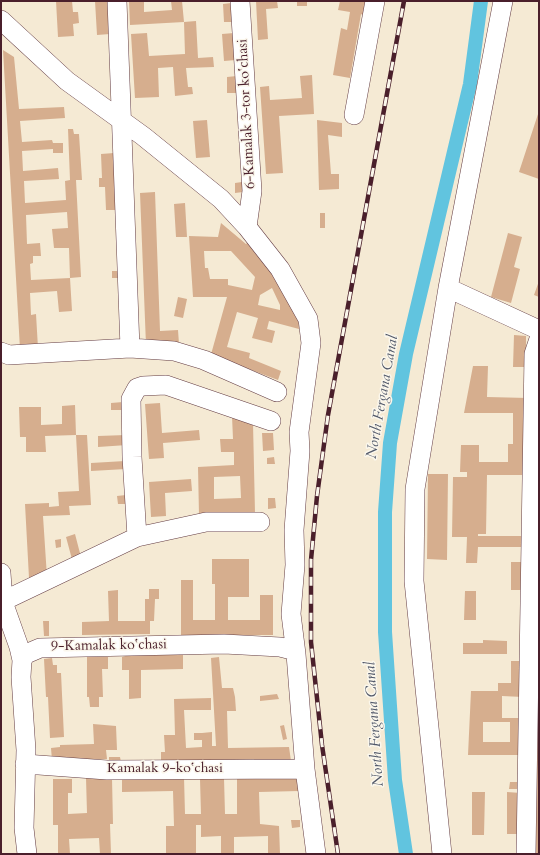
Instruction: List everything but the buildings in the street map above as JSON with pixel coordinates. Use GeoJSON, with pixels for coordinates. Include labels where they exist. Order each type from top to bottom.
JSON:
{"type":"FeatureCollection","features":[{"type":"Feature","properties":{"kind":"street"},"geometry":{"type":"LineString","coordinates":[[117,1],[130,348]]}},
{"type":"Feature","properties":{"kind":"street","name":"6-Kamalak 3-tor koʻchasi"},"geometry":{"type":"LineString","coordinates":[[240,1],[252,191],[247,227]]}},
{"type":"Feature","properties":{"kind":"street"},"geometry":{"type":"LineString","coordinates":[[354,115],[375,1]]}},
{"type":"Feature","properties":{"kind":"street"},"geometry":{"type":"LineString","coordinates":[[442,854],[414,581],[416,489],[448,288],[503,1]]}},
{"type":"Feature","properties":{"kind":"street"},"geometry":{"type":"LineString","coordinates":[[1,20],[67,80],[121,120],[221,199],[247,227],[287,279],[306,316],[310,332],[309,357],[299,432],[300,451],[294,522],[295,566],[291,614],[296,654],[304,769],[316,854]]}},
{"type":"Feature","properties":{"kind":"street"},"geometry":{"type":"LineString","coordinates":[[448,288],[539,330]]}},
{"type":"Feature","properties":{"kind":"street"},"geometry":{"type":"LineString","coordinates":[[526,854],[534,354],[539,339]]}},
{"type":"Feature","properties":{"kind":"street"},"geometry":{"type":"LineString","coordinates":[[1,352],[9,355],[130,348],[174,351],[204,360],[277,392]]}},
{"type":"Feature","properties":{"kind":"street"},"geometry":{"type":"LineString","coordinates":[[138,537],[132,456],[131,398],[137,388],[143,386],[166,385],[271,421]]}},
{"type":"Feature","properties":{"kind":"street"},"geometry":{"type":"LineString","coordinates":[[2,602],[138,537],[206,522],[260,522]]}},
{"type":"Feature","properties":{"kind":"street"},"geometry":{"type":"LineString","coordinates":[[1,573],[2,602],[19,647],[22,660],[21,677],[26,750],[24,828],[27,854]]}},
{"type":"Feature","properties":{"kind":"street","name":"9-Kamalak koʻchasi"},"geometry":{"type":"LineString","coordinates":[[22,660],[26,654],[40,648],[181,644],[276,646],[288,648],[296,654]]}},
{"type":"Feature","properties":{"kind":"street","name":"Kamalak 9-koʻchasi"},"geometry":{"type":"LineString","coordinates":[[25,764],[107,770],[304,769]]}},
{"type":"Feature","properties":{"kind":"waterway","name":"North Fergana Canal"},"geometry":{"type":"LineString","coordinates":[[406,854],[395,780],[385,632],[385,512],[390,443],[406,354],[470,84],[481,1]]}},
{"type":"Feature","properties":{"kind":"railway"},"geometry":{"type":"LineString","coordinates":[[338,854],[322,745],[311,642],[311,560],[317,496],[328,415],[404,1]]}}]}
